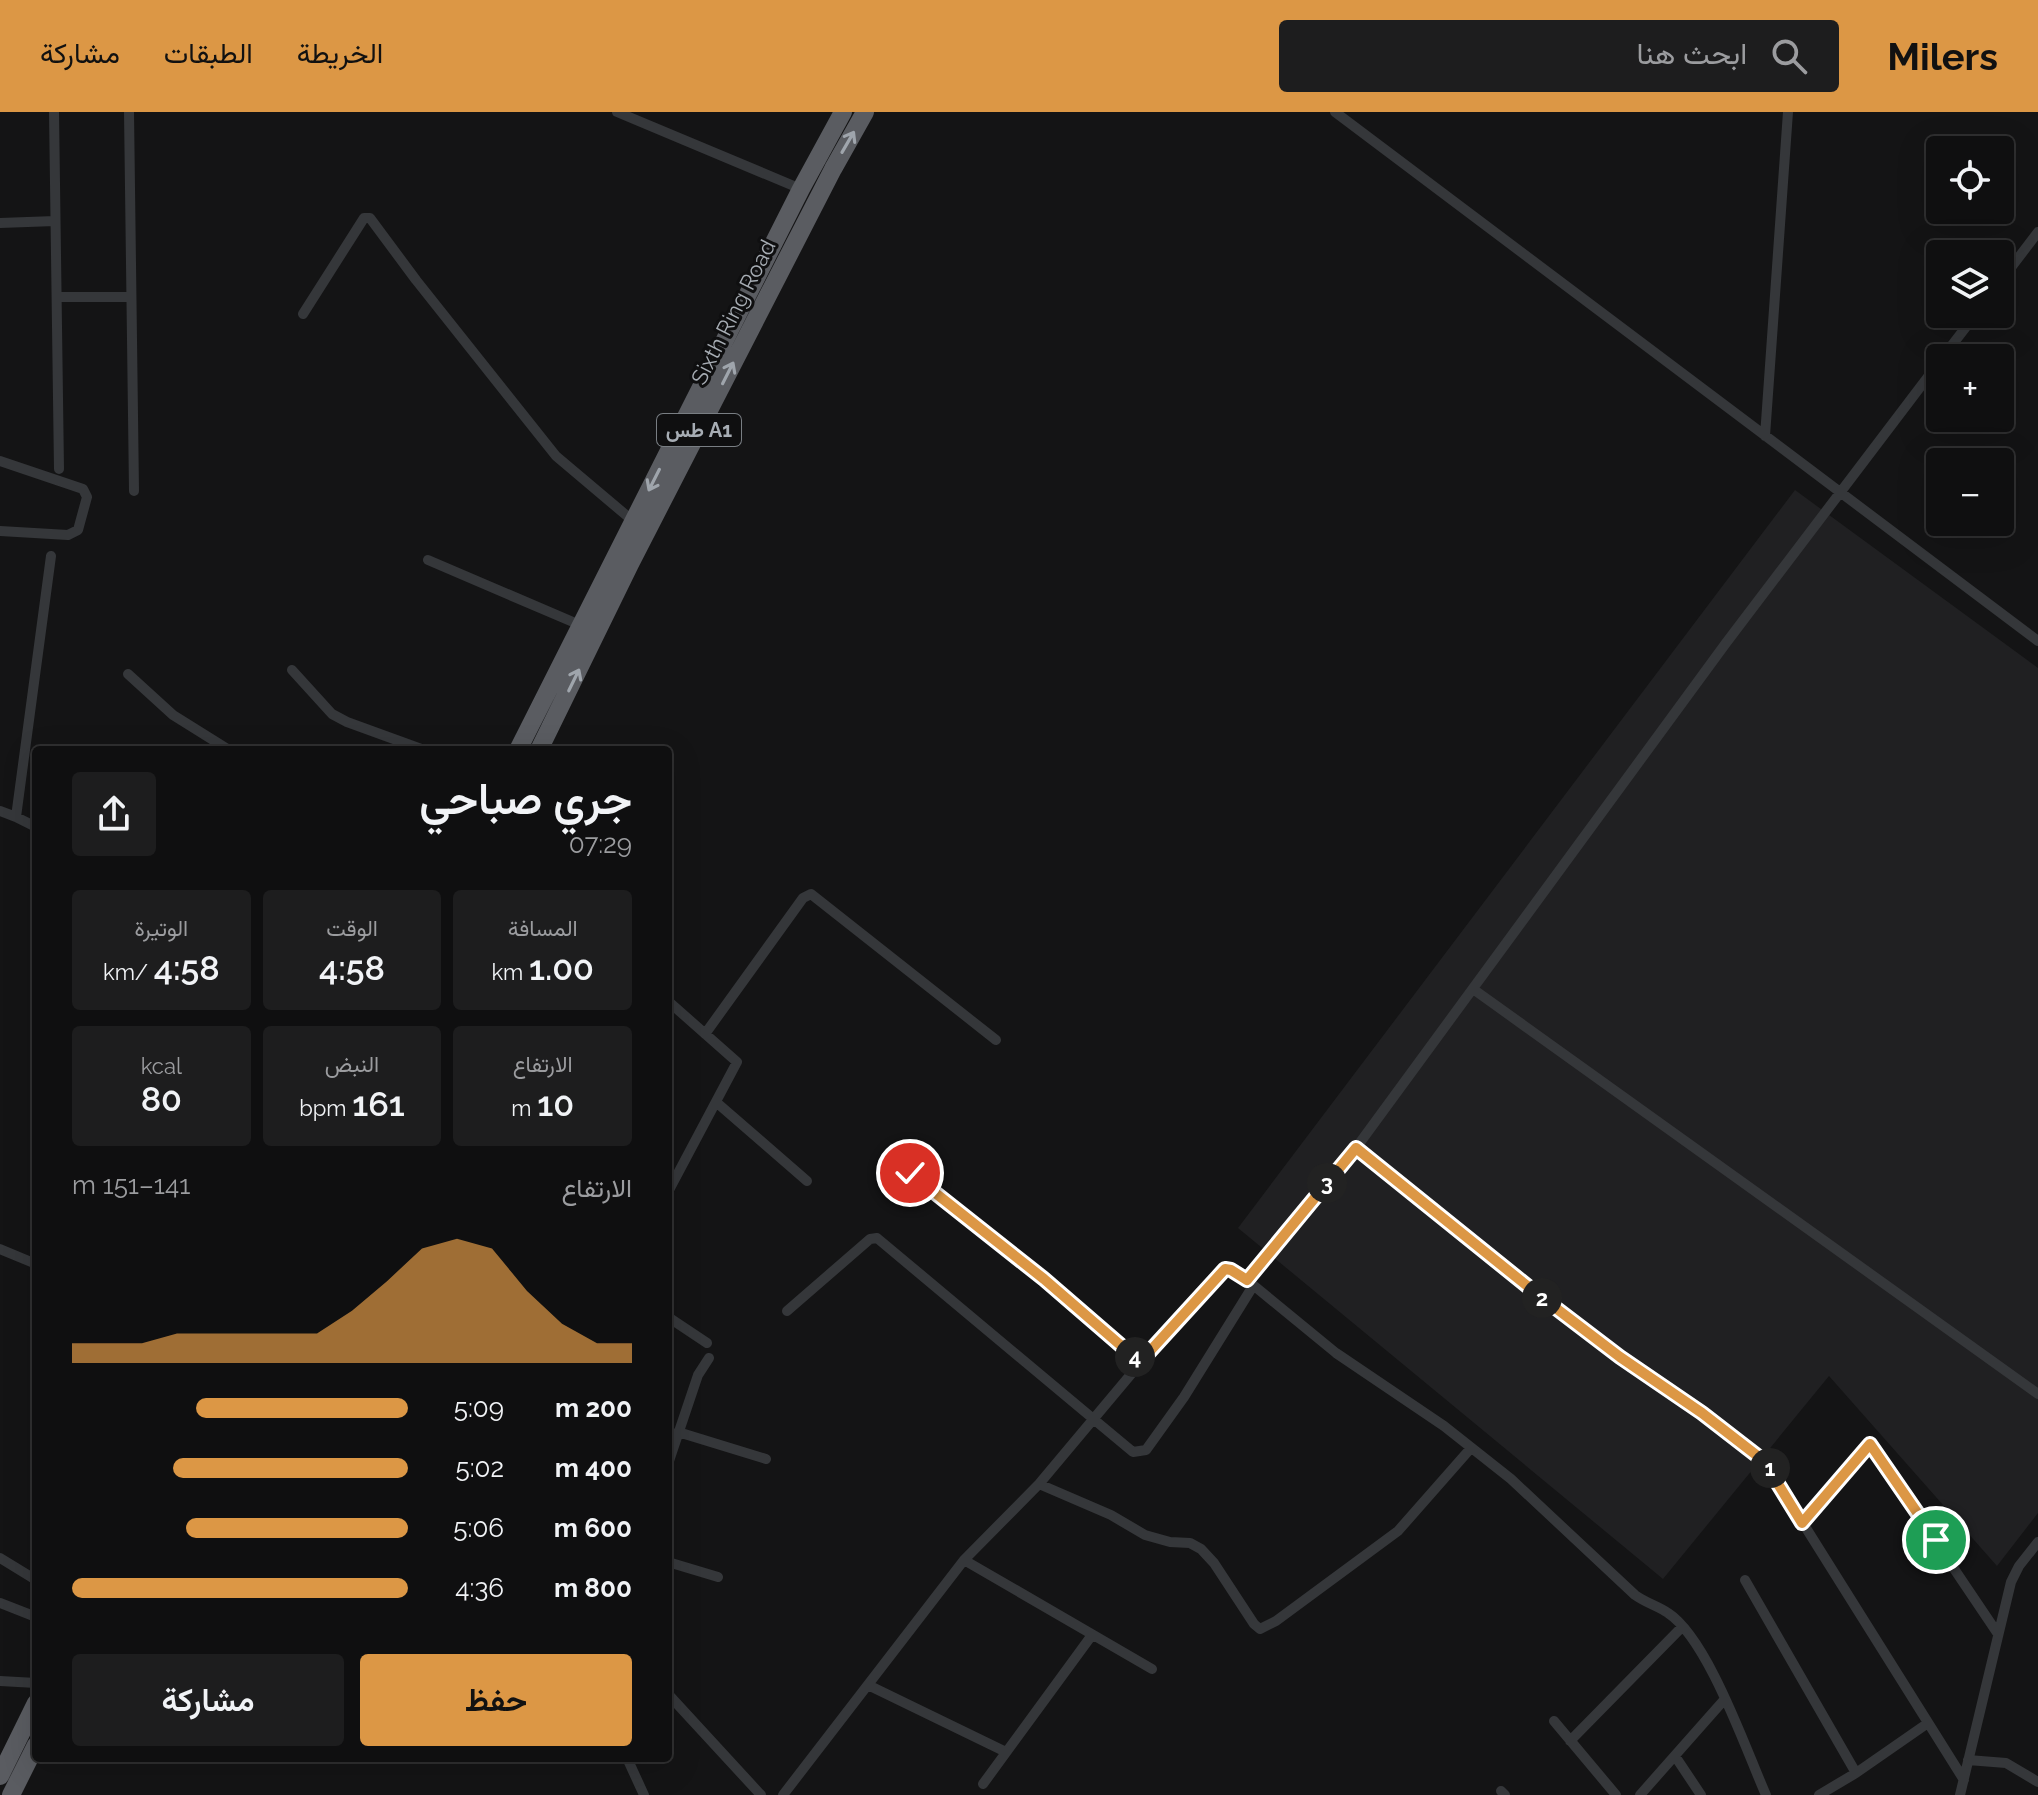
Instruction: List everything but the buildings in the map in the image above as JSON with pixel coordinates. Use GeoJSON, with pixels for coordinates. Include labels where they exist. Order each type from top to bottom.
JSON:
{"type":"FeatureCollection","features":[{"type":"Feature","properties":{"kind":"highway","name":"Sixth Ring Road"},"geometry":{"type":"LineString","coordinates":[[520,746],[816,159],[843,112]]}},
{"type":"Feature","properties":{"kind":"highway","name":"Sixth Ring Road"},"geometry":{"type":"LineString","coordinates":[[541,746],[630,564],[865,112]]}},
{"type":"Feature","properties":{"kind":"highway"},"geometry":{"type":"LineString","coordinates":[[816,159],[833,169]]}},
{"type":"Feature","properties":{"kind":"highway"},"geometry":{"type":"LineString","coordinates":[[0,1776],[32,1711]]}},
{"type":"Feature","properties":{"kind":"highway"},"geometry":{"type":"LineString","coordinates":[[11,1795],[32,1753]]}},
{"type":"Feature","properties":{"kind":"street"},"geometry":{"type":"LineString","coordinates":[[54,112],[59,469]]}},
{"type":"Feature","properties":{"kind":"street"},"geometry":{"type":"LineString","coordinates":[[129,112],[134,491]]}},
{"type":"Feature","properties":{"kind":"street"},"geometry":{"type":"LineString","coordinates":[[617,112],[801,189]]}},
{"type":"Feature","properties":{"kind":"street"},"geometry":{"type":"LineString","coordinates":[[1335,112],[2038,641]]}},
{"type":"Feature","properties":{"kind":"street"},"geometry":{"type":"LineString","coordinates":[[1765,436],[1788,112]]}},
{"type":"Feature","properties":{"kind":"street"},"geometry":{"type":"LineString","coordinates":[[303,314],[364,218],[370,218],[556,456],[633,521]]}},
{"type":"Feature","properties":{"kind":"street"},"geometry":{"type":"LineString","coordinates":[[0,223],[55,221]]}},
{"type":"Feature","properties":{"kind":"street"},"geometry":{"type":"LineString","coordinates":[[2014,264],[2038,232]]}},
{"type":"Feature","properties":{"kind":"street"},"geometry":{"type":"LineString","coordinates":[[57,297],[131,297]]}},
{"type":"Feature","properties":{"kind":"street"},"geometry":{"type":"LineString","coordinates":[[1953,344],[1965,328]]}},
{"type":"Feature","properties":{"kind":"street"},"geometry":{"type":"LineString","coordinates":[[787,1311],[870,1239],[877,1238],[1133,1452],[1146,1450],[1184,1397],[1250,1283],[1356,1148],[1717,655],[1926,380]]}},
{"type":"Feature","properties":{"kind":"street"},"geometry":{"type":"LineString","coordinates":[[0,461],[83,489],[87,497],[78,530],[68,535],[0,531]]}},
{"type":"Feature","properties":{"kind":"street"},"geometry":{"type":"LineString","coordinates":[[16,817],[51,556]]}},
{"type":"Feature","properties":{"kind":"street"},"geometry":{"type":"LineString","coordinates":[[428,560],[580,625]]}},
{"type":"Feature","properties":{"kind":"street"},"geometry":{"type":"LineString","coordinates":[[292,670],[332,714],[413,746]]}},
{"type":"Feature","properties":{"kind":"street"},"geometry":{"type":"LineString","coordinates":[[128,674],[173,715],[223,746]]}},
{"type":"Feature","properties":{"kind":"street"},"geometry":{"type":"LineString","coordinates":[[0,811],[32,825]]}},
{"type":"Feature","properties":{"kind":"street"},"geometry":{"type":"LineString","coordinates":[[705,1034],[803,898],[811,894],[996,1040]]}},
{"type":"Feature","properties":{"kind":"street"},"geometry":{"type":"LineString","coordinates":[[1473,989],[2038,1394]]}},
{"type":"Feature","properties":{"kind":"street"},"geometry":{"type":"LineString","coordinates":[[672,1005],[737,1062],[672,1184]]}},
{"type":"Feature","properties":{"kind":"street"},"geometry":{"type":"LineString","coordinates":[[716,1102],[807,1181]]}},
{"type":"Feature","properties":{"kind":"street"},"geometry":{"type":"LineString","coordinates":[[1356,1148],[1536,1293],[1764,1461],[1964,1780]]}},
{"type":"Feature","properties":{"kind":"street"},"geometry":{"type":"LineString","coordinates":[[891,1189],[907,1174],[912,1174],[1044,1279],[1140,1362]]}},
{"type":"Feature","properties":{"kind":"street"},"geometry":{"type":"LineString","coordinates":[[0,1249],[32,1262]]}},
{"type":"Feature","properties":{"kind":"street"},"geometry":{"type":"LineString","coordinates":[[783,1795],[870,1686],[964,1560],[1039,1484],[1140,1362],[1225,1269],[1250,1283],[1336,1353],[1471,1448],[1511,1479],[1635,1595],[1652,1607],[1669,1613],[1691,1636],[1709,1667],[1766,1795]]}},
{"type":"Feature","properties":{"kind":"street"},"geometry":{"type":"LineString","coordinates":[[672,1320],[707,1343]]}},
{"type":"Feature","properties":{"kind":"street"},"geometry":{"type":"LineString","coordinates":[[672,1451],[698,1375],[709,1358]]}},
{"type":"Feature","properties":{"kind":"street"},"geometry":{"type":"LineString","coordinates":[[678,1432],[766,1459]]}},
{"type":"Feature","properties":{"kind":"street"},"geometry":{"type":"LineString","coordinates":[[1802,1523],[1870,1444],[1998,1634]]}},
{"type":"Feature","properties":{"kind":"street"},"geometry":{"type":"LineString","coordinates":[[1039,1484],[1111,1515],[1145,1535],[1170,1542],[1190,1543],[1201,1549],[1260,1629],[1276,1621],[1398,1531],[1471,1448]]}},
{"type":"Feature","properties":{"kind":"street"},"geometry":{"type":"LineString","coordinates":[[1960,1795],[2014,1575],[2038,1542]]}},
{"type":"Feature","properties":{"kind":"street"},"geometry":{"type":"LineString","coordinates":[[0,1558],[32,1574]]}},
{"type":"Feature","properties":{"kind":"street"},"geometry":{"type":"LineString","coordinates":[[964,1560],[1152,1669]]}},
{"type":"Feature","properties":{"kind":"street"},"geometry":{"type":"LineString","coordinates":[[672,1563],[718,1577]]}},
{"type":"Feature","properties":{"kind":"street"},"geometry":{"type":"LineString","coordinates":[[1745,1580],[1856,1773]]}},
{"type":"Feature","properties":{"kind":"street"},"geometry":{"type":"LineString","coordinates":[[0,1603],[32,1615]]}},
{"type":"Feature","properties":{"kind":"street"},"geometry":{"type":"LineString","coordinates":[[1570,1741],[1682,1627]]}},
{"type":"Feature","properties":{"kind":"street"},"geometry":{"type":"LineString","coordinates":[[983,1784],[1092,1635]]}},
{"type":"Feature","properties":{"kind":"street"},"geometry":{"type":"LineString","coordinates":[[0,1681],[32,1683]]}},
{"type":"Feature","properties":{"kind":"street"},"geometry":{"type":"LineString","coordinates":[[870,1686],[1006,1752]]}},
{"type":"Feature","properties":{"kind":"street"},"geometry":{"type":"LineString","coordinates":[[672,1698],[761,1795]]}},
{"type":"Feature","properties":{"kind":"street"},"geometry":{"type":"LineString","coordinates":[[1640,1795],[1724,1700]]}},
{"type":"Feature","properties":{"kind":"street"},"geometry":{"type":"LineString","coordinates":[[1554,1721],[1616,1795]]}},
{"type":"Feature","properties":{"kind":"street"},"geometry":{"type":"LineString","coordinates":[[1819,1795],[1928,1723]]}},
{"type":"Feature","properties":{"kind":"street"},"geometry":{"type":"LineString","coordinates":[[1675,1756],[1701,1795]]}},
{"type":"Feature","properties":{"kind":"street"},"geometry":{"type":"LineString","coordinates":[[1968,1760],[2006,1763],[2038,1782]]}},
{"type":"Feature","properties":{"kind":"street"},"geometry":{"type":"LineString","coordinates":[[629,1762],[644,1795]]}},
{"type":"Feature","properties":{"kind":"shaded area"},"geometry":{"type":"Polygon","coordinates":[[[1795,490],[2038,668],[2038,1513],[1997,1566],[1829,1376],[1663,1579],[1238,1228],[1795,490]]]}},
{"type":"Feature","properties":{"kind":"route"},"geometry":{"type":"LineString","coordinates":[[910,1173],[1044,1279],[1140,1362],[1225,1269],[1247,1280],[1356,1148],[1536,1293],[1764,1461],[1802,1523],[1870,1444],[1936,1540]]}}]}
